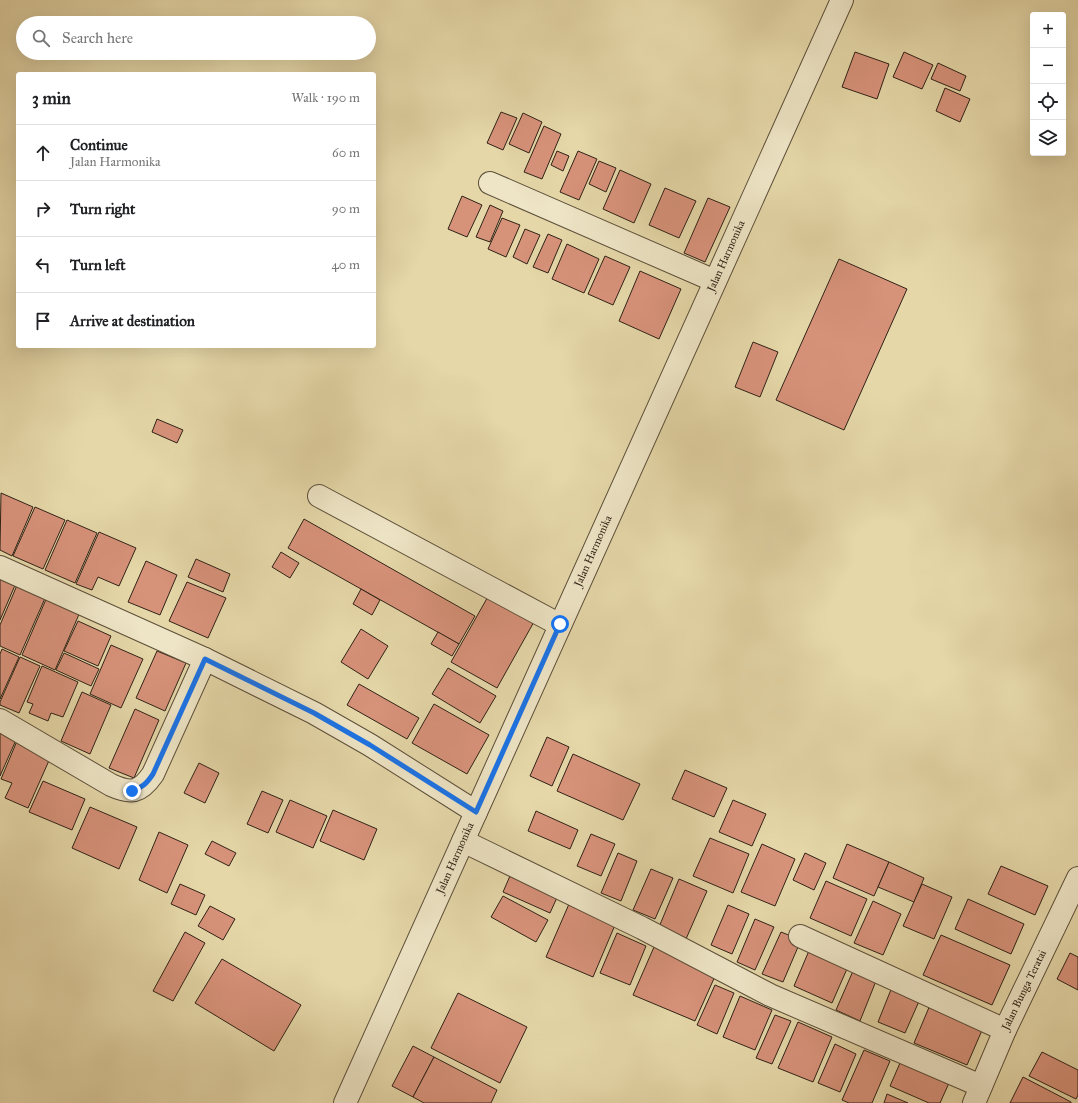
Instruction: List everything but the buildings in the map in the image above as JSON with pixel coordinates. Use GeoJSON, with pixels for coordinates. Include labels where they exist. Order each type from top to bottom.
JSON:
{"type":"FeatureCollection","features":[{"type":"Feature","properties":{"kind":"street","name":"Jalan Harmonika"},"geometry":{"type":"LineString","coordinates":[[345,1103],[842,0]]}},
{"type":"Feature","properties":{"kind":"street"},"geometry":{"type":"LineString","coordinates":[[490,183],[715,281]]}},
{"type":"Feature","properties":{"kind":"street"},"geometry":{"type":"LineString","coordinates":[[319,496],[560,624]]}},
{"type":"Feature","properties":{"kind":"street"},"geometry":{"type":"LineString","coordinates":[[0,567],[205,659],[314,713],[370,745],[476,812]]}},
{"type":"Feature","properties":{"kind":"street"},"geometry":{"type":"LineString","coordinates":[[0,720],[111,785],[121,790],[132,791],[147,783],[153,774],[205,659]]}},
{"type":"Feature","properties":{"kind":"street"},"geometry":{"type":"LineString","coordinates":[[463,841],[642,928],[770,995],[977,1095]]}},
{"type":"Feature","properties":{"kind":"street","name":"Jalan Bunga Teratai"},"geometry":{"type":"LineString","coordinates":[[977,1095],[1005,1030],[1071,912],[1078,878]]}},
{"type":"Feature","properties":{"kind":"street"},"geometry":{"type":"LineString","coordinates":[[800,936],[1005,1030]]}},
{"type":"Feature","properties":{"kind":"route"},"geometry":{"type":"LineString","coordinates":[[132,791],[147,783],[153,774],[205,659],[314,713],[370,745],[476,812],[560,624]]}}]}
